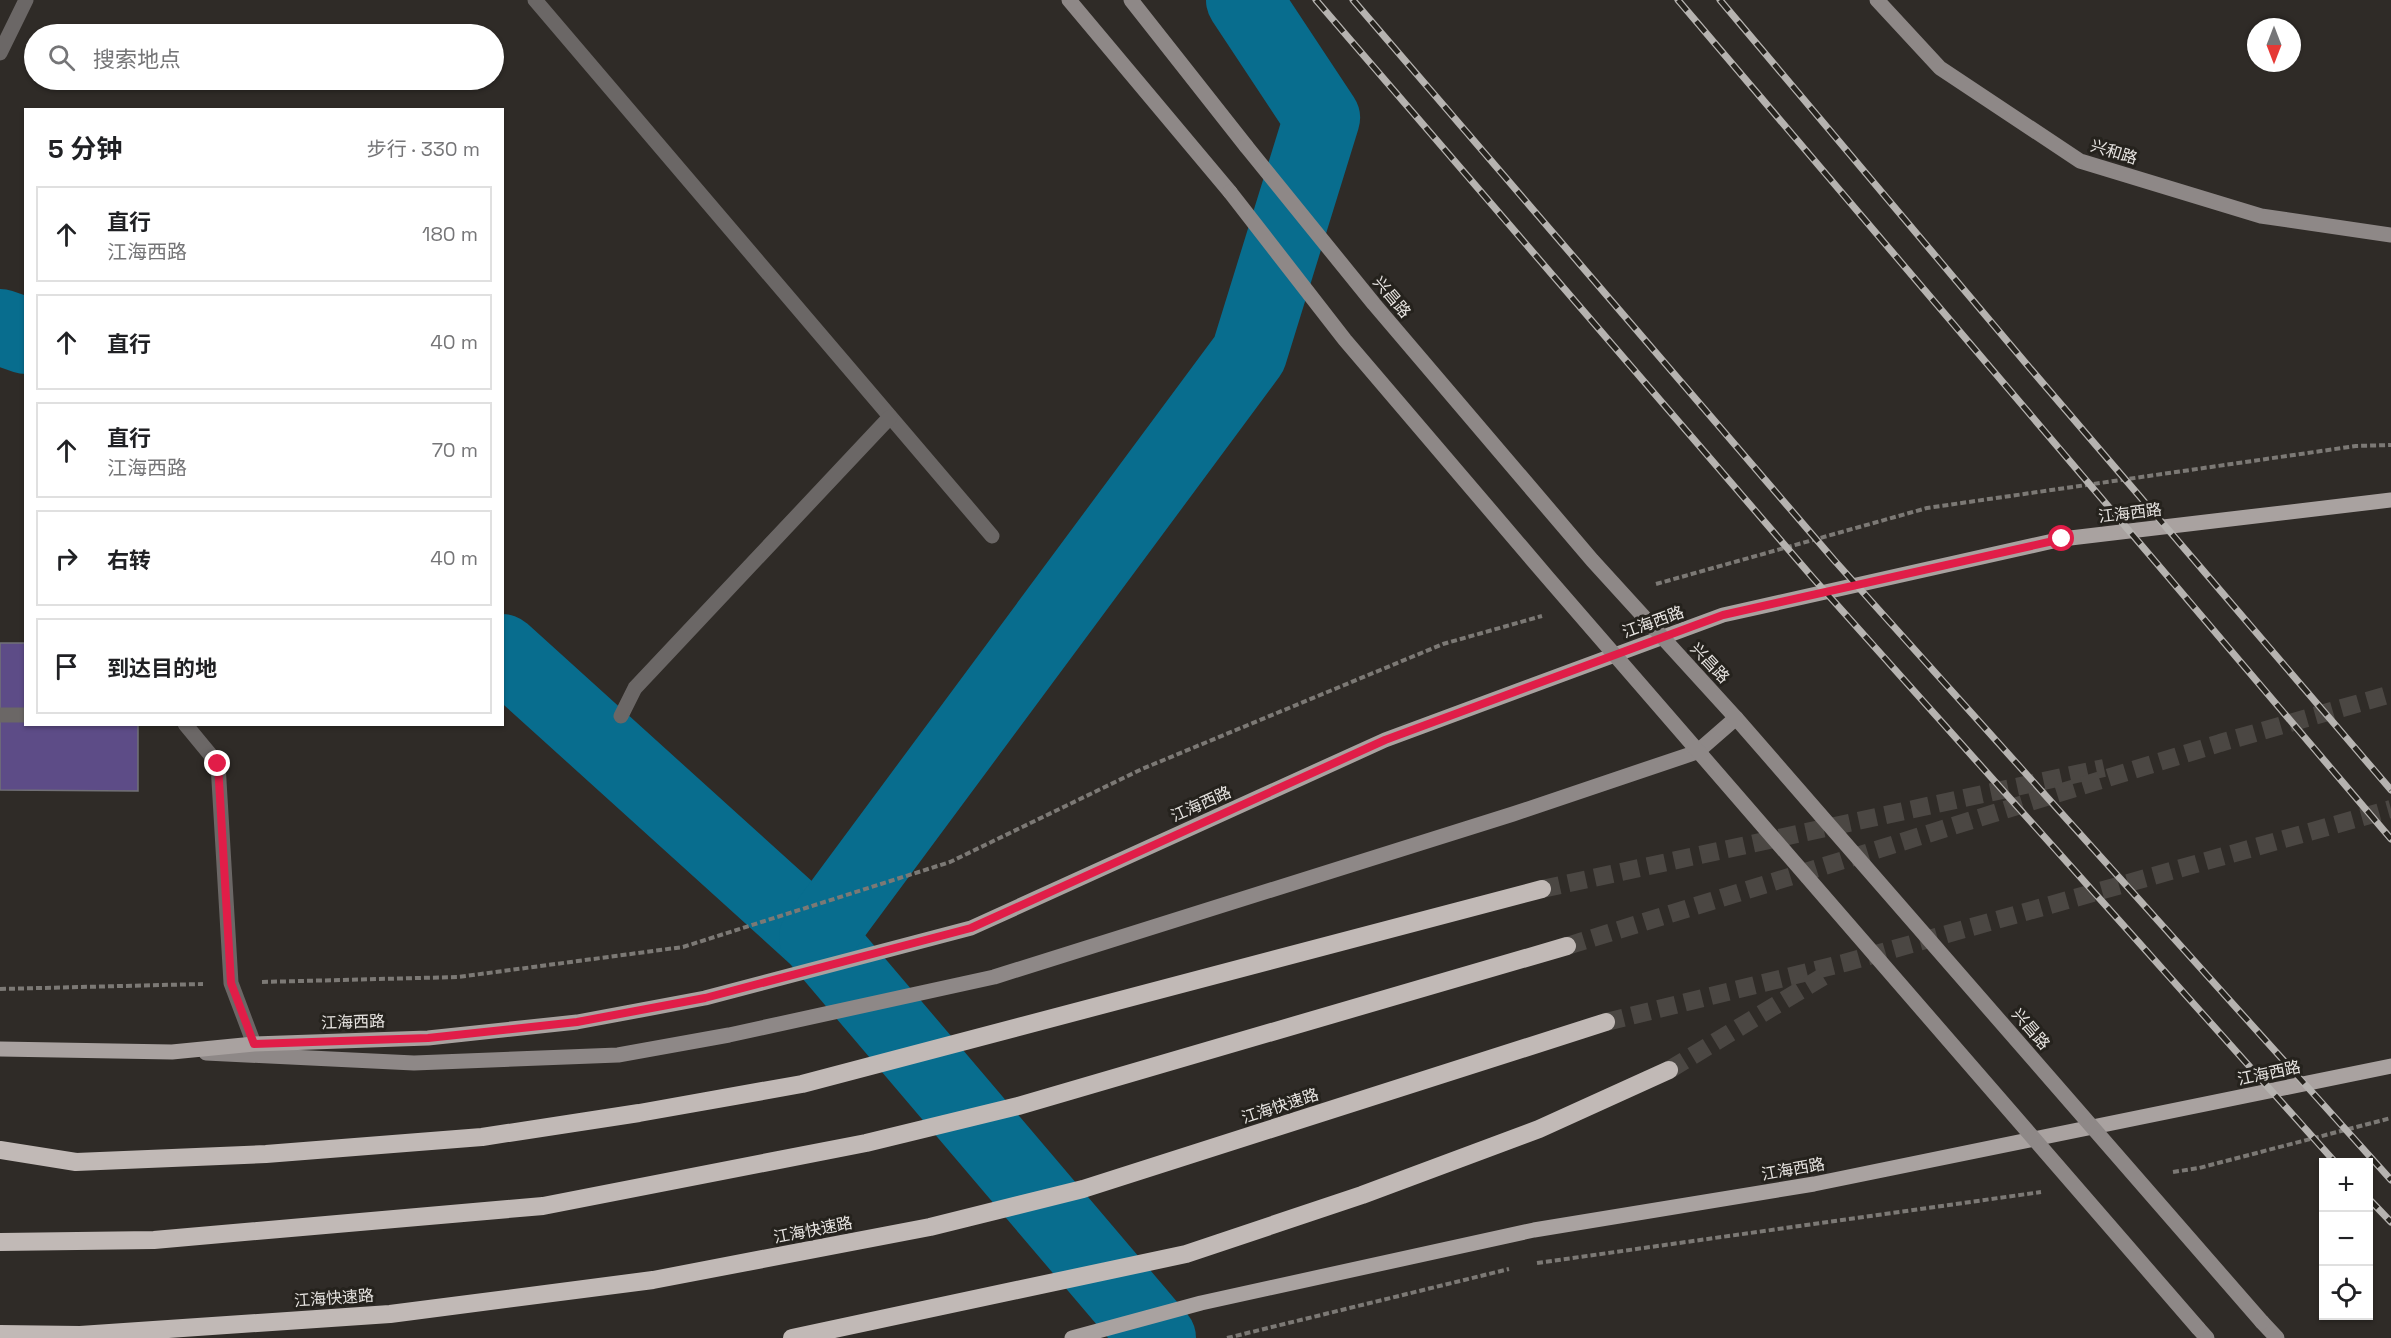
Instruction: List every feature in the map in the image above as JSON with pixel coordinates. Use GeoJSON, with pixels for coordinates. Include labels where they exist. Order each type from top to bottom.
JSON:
{"type":"FeatureCollection","features":[{"type":"Feature","properties":{"kind":"highway"},"geometry":{"type":"LineString","coordinates":[[0,1150],[76,1162],[266,1154],[482,1137],[639,1113],[802,1084],[1542,889]]}},
{"type":"Feature","properties":{"kind":"highway"},"geometry":{"type":"LineString","coordinates":[[0,1242],[154,1240],[543,1206],[866,1143],[1018,1106],[1567,945]]}},
{"type":"Feature","properties":{"kind":"highway","name":"江海快速路"},"geometry":{"type":"LineString","coordinates":[[0,1334],[80,1335],[390,1314],[653,1280],[930,1227],[1083,1189],[1606,1022]]}},
{"type":"Feature","properties":{"kind":"highway"},"geometry":{"type":"LineString","coordinates":[[792,1338],[1186,1254],[1362,1195],[1539,1129],[1669,1070]]}},
{"type":"Feature","properties":{"kind":"main road"},"geometry":{"type":"LineString","coordinates":[[1069,0],[1230,192],[1345,340],[1697,752],[2202,1333]]}},
{"type":"Feature","properties":{"kind":"main road","name":"兴昌路"},"geometry":{"type":"LineString","coordinates":[[1131,0],[1374,304],[1592,561],[1736,718],[2277,1338]]}},
{"type":"Feature","properties":{"kind":"main road","name":"兴和路"},"geometry":{"type":"LineString","coordinates":[[1877,0],[1940,68],[2080,161],[2261,216],[2391,234]]}},
{"type":"Feature","properties":{"kind":"main road","name":"江海西路"},"geometry":{"type":"LineString","coordinates":[[0,1049],[172,1052],[254,1044],[428,1038],[577,1022],[705,998],[971,928],[1385,740],[1723,615],[2062,539],[2391,500]]}},
{"type":"Feature","properties":{"kind":"main road"},"geometry":{"type":"LineString","coordinates":[[172,1052],[414,1063],[618,1055],[729,1035],[994,977],[1513,814],[1697,752],[1736,718]]}},
{"type":"Feature","properties":{"kind":"main road","name":"江海西路"},"geometry":{"type":"LineString","coordinates":[[1072,1338],[1201,1303],[1534,1230],[1826,1182],[2391,1066]]}},
{"type":"Feature","properties":{"kind":"lane"},"geometry":{"type":"LineString","coordinates":[[0,53],[4,36],[26,0]]}},
{"type":"Feature","properties":{"kind":"lane"},"geometry":{"type":"LineString","coordinates":[[536,0],[992,536]]}},
{"type":"Feature","properties":{"kind":"lane"},"geometry":{"type":"LineString","coordinates":[[621,716],[634,688],[890,417]]}},
{"type":"Feature","properties":{"kind":"lane"},"geometry":{"type":"LineString","coordinates":[[0,715],[24,715]]}},
{"type":"Feature","properties":{"kind":"lane"},"geometry":{"type":"LineString","coordinates":[[187,726],[218,764],[231,983],[254,1044]]}},
{"type":"Feature","properties":{"kind":"path"},"geometry":{"type":"LineString","coordinates":[[0,989],[458,977],[683,947],[950,862]]}},
{"type":"Feature","properties":{"kind":"path"},"geometry":{"type":"LineString","coordinates":[[2164,1174],[2199,1168],[2391,1118]]}},
{"type":"Feature","properties":{"kind":"path"},"geometry":{"type":"LineString","coordinates":[[1532,1264],[2046,1191]]}},
{"type":"Feature","properties":{"kind":"path"},"geometry":{"type":"LineString","coordinates":[[1227,1338],[1521,1266]]}},
{"type":"Feature","properties":{"kind":"building"},"geometry":{"type":"Polygon","coordinates":[[[0,643],[24,643],[24,726],[138,726],[138,791],[0,790],[0,643]]]}},
{"type":"Feature","properties":{"kind":"waterway"},"geometry":{"type":"LineString","coordinates":[[817,937],[1249,354],[1322,118],[1244,0]]}},
{"type":"Feature","properties":{"kind":"waterway"},"geometry":{"type":"LineString","coordinates":[[0,327],[24,335]]}},
{"type":"Feature","properties":{"kind":"waterway"},"geometry":{"type":"LineString","coordinates":[[504,654],[817,937],[1158,1338]]}},
{"type":"Feature","properties":{"kind":"tunnel"},"geometry":{"type":"LineString","coordinates":[[1567,946],[2220,743],[2391,694]]}},
{"type":"Feature","properties":{"kind":"tunnel"},"geometry":{"type":"LineString","coordinates":[[1542,889],[2104,768]]}},
{"type":"Feature","properties":{"kind":"tunnel"},"geometry":{"type":"LineString","coordinates":[[1606,1022],[1844,963],[2391,809]]}},
{"type":"Feature","properties":{"kind":"tunnel"},"geometry":{"type":"LineString","coordinates":[[1669,1070],[1829,973]]}},
{"type":"Feature","properties":{"kind":"railway"},"geometry":{"type":"LineString","coordinates":[[1316,0],[1813,578],[2331,1158]]}},
{"type":"Feature","properties":{"kind":"railway"},"geometry":{"type":"LineString","coordinates":[[1353,0],[1834,560],[2391,1180]]}},
{"type":"Feature","properties":{"kind":"railway"},"geometry":{"type":"LineString","coordinates":[[1678,0],[2391,839]]}},
{"type":"Feature","properties":{"kind":"railway"},"geometry":{"type":"LineString","coordinates":[[1720,0],[2029,367],[2391,790]]}},
{"type":"Feature","properties":{"kind":"railway"},"geometry":{"type":"LineString","coordinates":[[2373,1203],[2391,1222]]}},
{"type":"Feature","properties":{"kind":"route"},"geometry":{"type":"LineString","coordinates":[[218,764],[231,983],[254,1044],[428,1038],[577,1022],[705,998],[971,928],[1385,740],[1723,615],[2062,539]]}}]}
